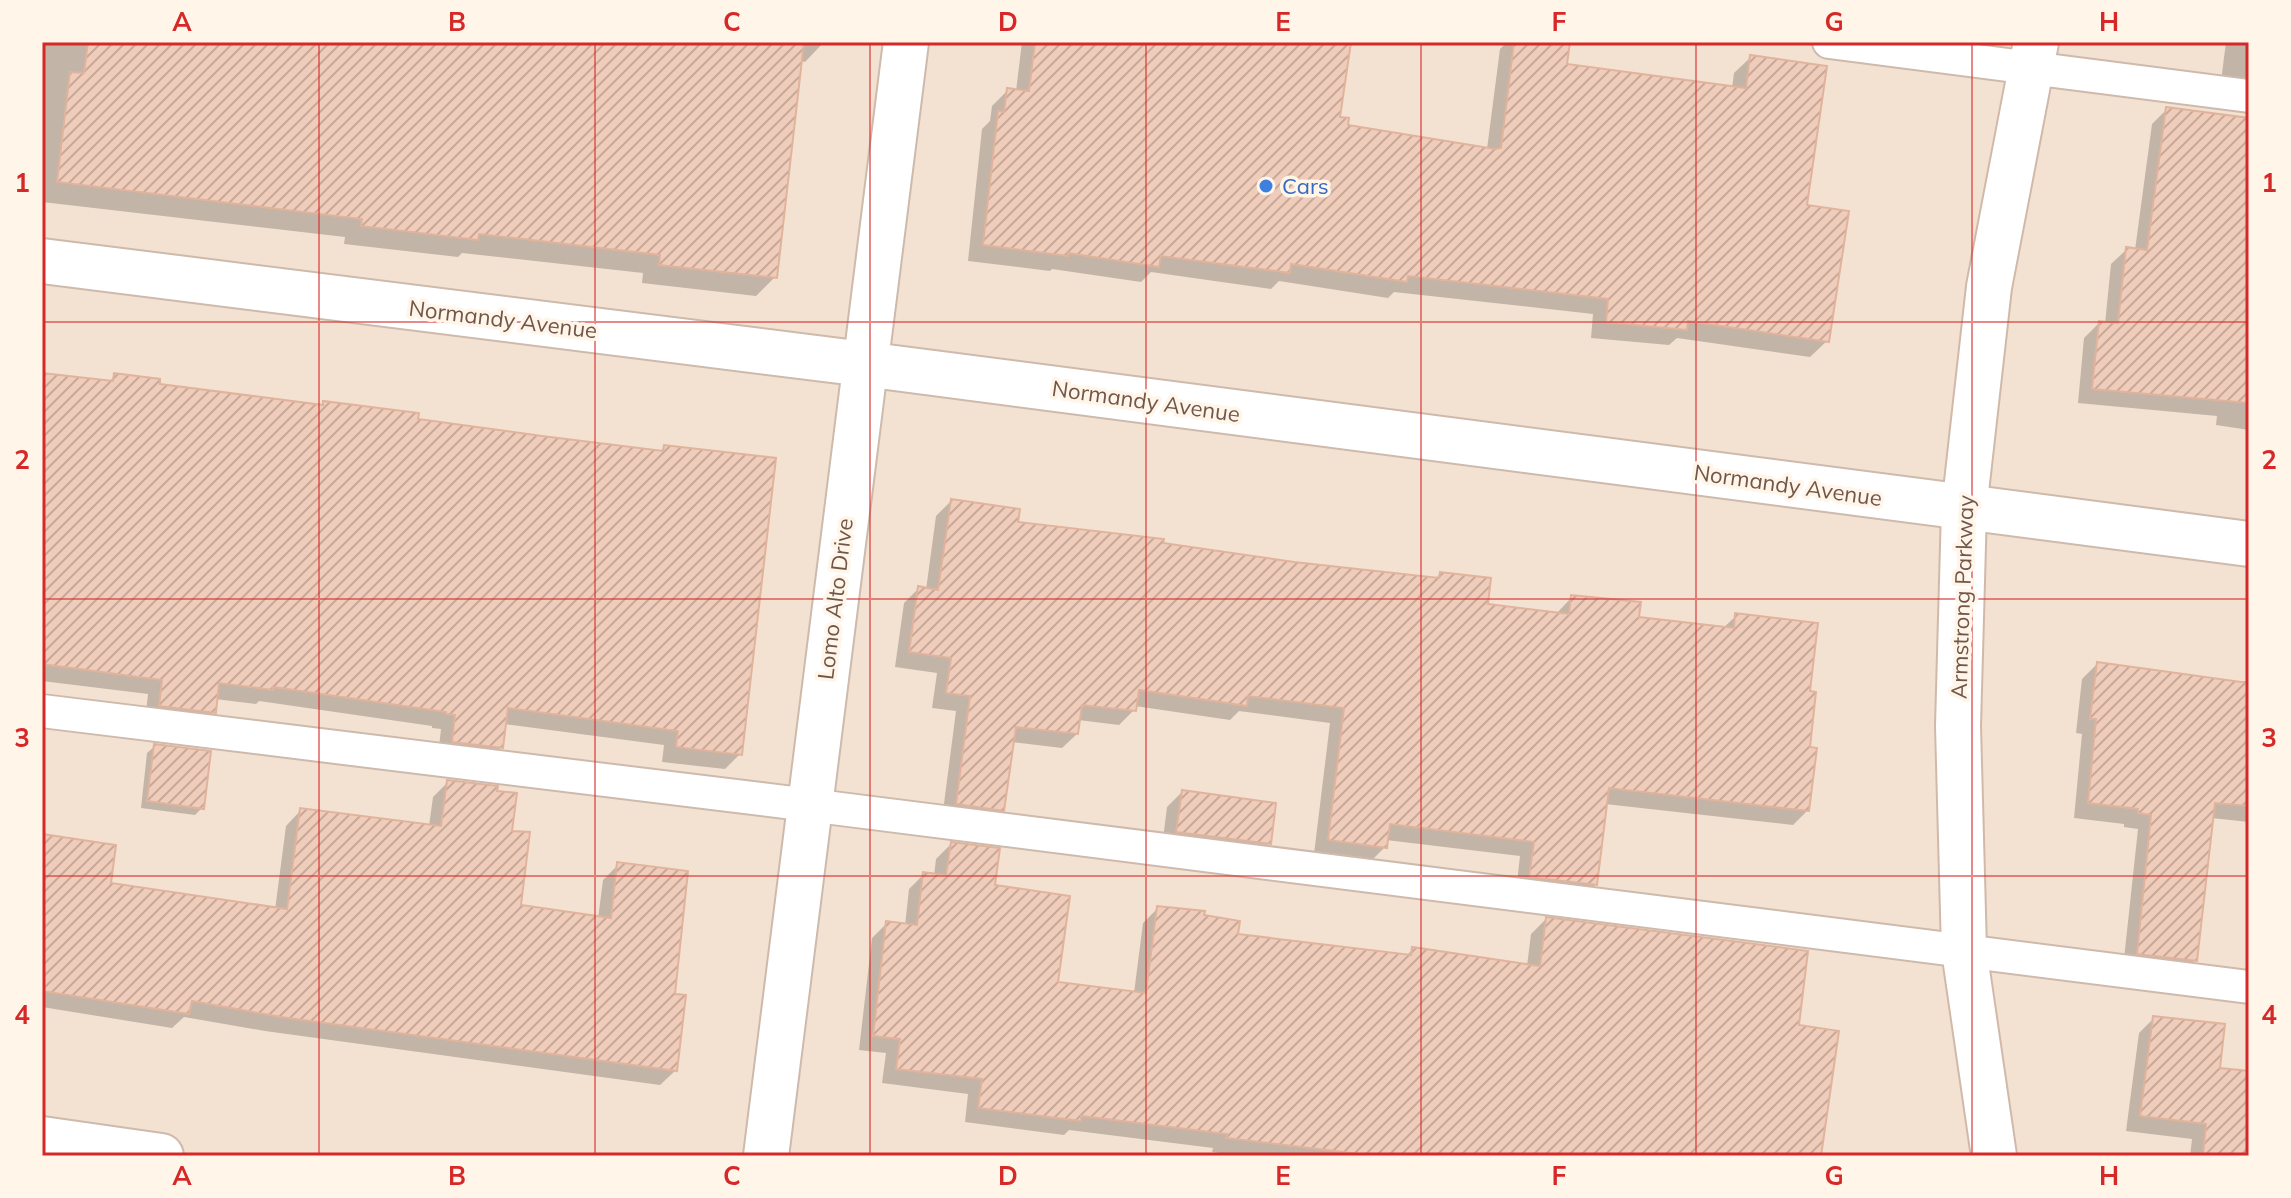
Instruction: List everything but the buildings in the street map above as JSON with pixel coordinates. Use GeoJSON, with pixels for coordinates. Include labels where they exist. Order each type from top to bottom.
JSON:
{"type":"FeatureCollection","features":[{"type":"Feature","properties":{"kind":"street","name":"Lomo Alto Drive"},"geometry":{"type":"LineString","coordinates":[[766,1156],[906,42]]}},
{"type":"Feature","properties":{"kind":"street","name":"Armstrong Parkway"},"geometry":{"type":"LineString","coordinates":[[1994,1156],[1964,950],[1958,726],[1964,509],[1989,287],[2033,54]]}},
{"type":"Feature","properties":{"kind":"street","name":"Normandy Avenue"},"geometry":{"type":"LineString","coordinates":[[42,261],[2249,544]]}},
{"type":"Feature","properties":{"kind":"street"},"geometry":{"type":"LineString","coordinates":[[42,1139],[161,1156]]}},
{"type":"Feature","properties":{"kind":"lane"},"geometry":{"type":"LineString","coordinates":[[1829,42],[2033,54],[2249,96]]}},
{"type":"Feature","properties":{"kind":"lane"},"geometry":{"type":"LineString","coordinates":[[42,711],[2249,987]]}},
{"type":"Feature","properties":{"kind":"shaded area"},"geometry":{"type":"Polygon","coordinates":[[[42,42],[2249,42],[2249,1156],[42,1156],[42,42]]]}},
{"type":"Feature","properties":{"kind":"place","name":"Cars"},"geometry":{"type":"Point","coordinates":[1266,186]}}]}
